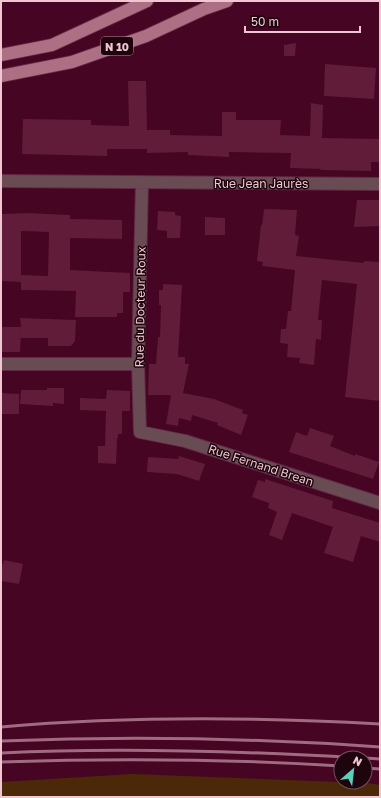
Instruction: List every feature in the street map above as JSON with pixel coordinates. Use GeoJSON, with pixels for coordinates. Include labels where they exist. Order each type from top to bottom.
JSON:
{"type":"FeatureCollection","features":[{"type":"Feature","properties":{"kind":"main road","name":"N 10"},"geometry":{"type":"LineString","coordinates":[[1,55],[52,45],[147,1]]}},
{"type":"Feature","properties":{"kind":"main road","name":"N 10"},"geometry":{"type":"LineString","coordinates":[[1,76],[72,62],[146,36],[204,9],[227,1]]}},
{"type":"Feature","properties":{"kind":"street","name":"Rue Jean Jaurès"},"geometry":{"type":"LineString","coordinates":[[1,181],[380,184]]}},
{"type":"Feature","properties":{"kind":"street","name":"Rue du Docteur Roux"},"geometry":{"type":"LineString","coordinates":[[140,432],[138,364],[142,182]]}},
{"type":"Feature","properties":{"kind":"street"},"geometry":{"type":"LineString","coordinates":[[1,364],[138,364]]}},
{"type":"Feature","properties":{"kind":"street","name":"Rue Fernand Brean"},"geometry":{"type":"LineString","coordinates":[[140,432],[185,441],[380,503]]}},
{"type":"Feature","properties":{"kind":"shaded area"},"geometry":{"type":"Polygon","coordinates":[[[133,774],[333,782],[333,790],[373,790],[373,784],[380,785],[380,797],[1,797],[1,782],[133,774]]]}},
{"type":"Feature","properties":{"kind":"building"},"geometry":{"type":"Polygon","coordinates":[[[296,43],[295,56],[284,56],[284,45],[296,43]]]}},
{"type":"Feature","properties":{"kind":"building"},"geometry":{"type":"Polygon","coordinates":[[[325,64],[376,68],[374,99],[324,96],[325,64]]]}},
{"type":"Feature","properties":{"kind":"building"},"geometry":{"type":"Polygon","coordinates":[[[128,81],[146,81],[147,130],[170,130],[170,135],[222,136],[222,112],[236,112],[236,120],[281,120],[280,135],[310,136],[311,103],[323,105],[322,138],[380,139],[380,162],[371,162],[371,171],[320,170],[321,169],[290,168],[291,153],[229,152],[229,157],[188,155],[188,152],[147,153],[147,149],[107,149],[107,156],[22,154],[23,119],[91,120],[91,125],[129,126],[128,81]]]}},
{"type":"Feature","properties":{"kind":"building"},"geometry":{"type":"Polygon","coordinates":[[[357,200],[380,200],[380,226],[354,227],[357,200]]]}},
{"type":"Feature","properties":{"kind":"building"},"geometry":{"type":"Polygon","coordinates":[[[264,209],[297,210],[295,235],[299,236],[296,256],[364,263],[364,261],[380,262],[380,401],[345,397],[357,284],[322,280],[318,320],[322,320],[321,340],[316,339],[314,365],[299,363],[300,358],[287,357],[288,344],[280,343],[281,329],[286,329],[288,311],[291,311],[295,270],[262,266],[263,262],[257,261],[264,209]]]}},
{"type":"Feature","properties":{"kind":"building"},"geometry":{"type":"Polygon","coordinates":[[[158,211],[175,212],[175,215],[181,216],[180,238],[167,238],[167,231],[157,230],[158,211]]]}},
{"type":"Feature","properties":{"kind":"building"},"geometry":{"type":"Polygon","coordinates":[[[26,213],[70,215],[70,219],[122,220],[122,239],[70,238],[70,270],[130,273],[130,292],[123,292],[123,313],[117,313],[117,317],[75,317],[76,291],[21,290],[21,282],[1,281],[2,214],[26,213]],[[21,231],[21,275],[48,276],[49,232],[21,231]]]}},
{"type":"Feature","properties":{"kind":"building"},"geometry":{"type":"Polygon","coordinates":[[[205,217],[225,218],[225,235],[205,235],[205,217]]]}},
{"type":"Feature","properties":{"kind":"building"},"geometry":{"type":"Polygon","coordinates":[[[163,284],[182,285],[178,357],[185,357],[185,364],[189,364],[183,393],[214,399],[243,410],[242,413],[248,415],[241,435],[217,425],[218,423],[192,415],[191,421],[179,418],[178,426],[166,424],[171,395],[148,395],[149,364],[156,364],[158,337],[160,337],[161,305],[159,305],[159,290],[163,290],[163,284]]]}},
{"type":"Feature","properties":{"kind":"building"},"geometry":{"type":"Polygon","coordinates":[[[20,318],[76,320],[75,341],[71,346],[48,346],[48,338],[21,338],[21,332],[20,352],[1,352],[1,327],[21,327],[20,318]]]}},
{"type":"Feature","properties":{"kind":"building"},"geometry":{"type":"Polygon","coordinates":[[[47,388],[64,388],[64,404],[53,403],[53,406],[20,404],[21,390],[47,390],[47,388]]]}},
{"type":"Feature","properties":{"kind":"building"},"geometry":{"type":"Polygon","coordinates":[[[107,390],[130,391],[130,411],[122,411],[122,434],[118,434],[117,438],[116,464],[98,463],[98,446],[105,446],[106,411],[80,410],[80,398],[106,399],[107,390]]]}},
{"type":"Feature","properties":{"kind":"building"},"geometry":{"type":"Polygon","coordinates":[[[1,393],[19,394],[19,414],[1,414],[1,393]]]}},
{"type":"Feature","properties":{"kind":"building"},"geometry":{"type":"Polygon","coordinates":[[[310,428],[334,436],[330,446],[355,456],[355,454],[379,462],[373,479],[289,452],[296,432],[307,436],[310,428]]]}},
{"type":"Feature","properties":{"kind":"building"},"geometry":{"type":"Polygon","coordinates":[[[179,456],[205,464],[199,481],[177,474],[147,472],[148,457],[178,459],[179,456]]]}},
{"type":"Feature","properties":{"kind":"building"},"geometry":{"type":"Polygon","coordinates":[[[265,479],[333,501],[332,508],[380,523],[380,542],[361,536],[353,562],[324,553],[333,527],[292,513],[282,540],[269,535],[277,512],[268,508],[269,503],[252,497],[258,480],[265,482],[265,479]]]}},
{"type":"Feature","properties":{"kind":"building"},"geometry":{"type":"Polygon","coordinates":[[[4,560],[23,564],[19,584],[1,581],[1,564],[3,564],[4,560]]]}},
{"type":"Feature","properties":{"kind":"railway"},"geometry":{"type":"LineString","coordinates":[[1,727],[48,723],[143,719],[238,719],[380,724]]}},
{"type":"Feature","properties":{"kind":"railway"},"geometry":{"type":"LineString","coordinates":[[1,741],[143,738],[238,740],[380,747]]}},
{"type":"Feature","properties":{"kind":"railway"},"geometry":{"type":"LineString","coordinates":[[1,753],[136,750],[270,753],[333,756]]}},
{"type":"Feature","properties":{"kind":"railway"},"geometry":{"type":"LineString","coordinates":[[373,759],[380,759]]}},
{"type":"Feature","properties":{"kind":"railway"},"geometry":{"type":"LineString","coordinates":[[1,762],[171,760],[333,766]]}},
{"type":"Feature","properties":{"kind":"railway"},"geometry":{"type":"LineString","coordinates":[[373,769],[380,769]]}}]}
